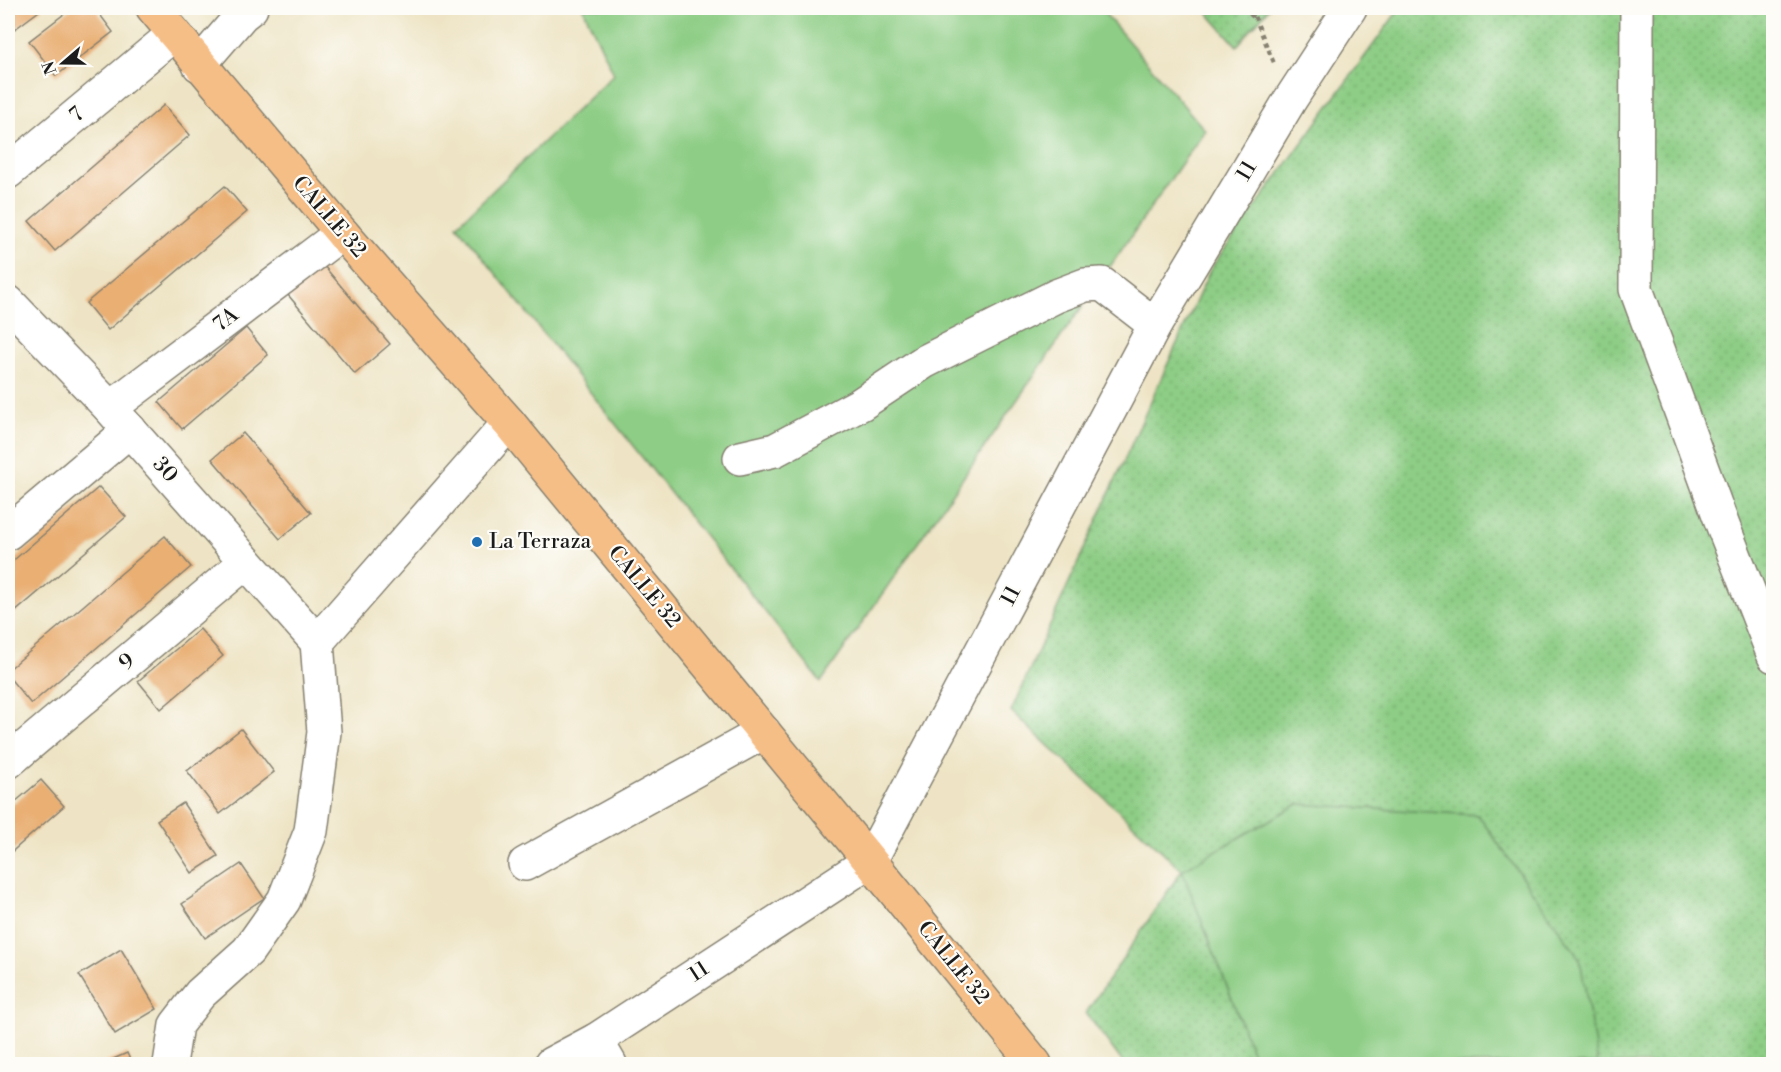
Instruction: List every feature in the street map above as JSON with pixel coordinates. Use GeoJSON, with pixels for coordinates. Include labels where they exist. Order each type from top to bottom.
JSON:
{"type":"FeatureCollection","features":[{"type":"Feature","properties":{"kind":"main road","name":"CALLE 32"},"geometry":{"type":"LineString","coordinates":[[153,8],[342,233],[509,423],[1035,1065]]}},
{"type":"Feature","properties":{"kind":"street"},"geometry":{"type":"LineString","coordinates":[[200,64],[242,15],[251,8]]}},
{"type":"Feature","properties":{"kind":"street","name":"11"},"geometry":{"type":"LineString","coordinates":[[550,1065],[603,1052],[870,861],[1155,325],[1290,100],[1350,8]]}},
{"type":"Feature","properties":{"kind":"street"},"geometry":{"type":"LineString","coordinates":[[1637,8],[1636,289],[1773,657]]}},
{"type":"Feature","properties":{"kind":"street","name":"7"},"geometry":{"type":"LineString","coordinates":[[8,172],[174,34]]}},
{"type":"Feature","properties":{"kind":"street","name":"7A"},"geometry":{"type":"LineString","coordinates":[[8,533],[120,419],[342,233]]}},
{"type":"Feature","properties":{"kind":"street"},"geometry":{"type":"LineString","coordinates":[[740,458],[775,450],[861,404],[924,362],[1056,296],[1085,285],[1102,284],[1155,325]]}},
{"type":"Feature","properties":{"kind":"street","name":"30"},"geometry":{"type":"LineString","coordinates":[[8,302],[120,419],[317,642]]}},
{"type":"Feature","properties":{"kind":"street"},"geometry":{"type":"LineString","coordinates":[[170,1065],[176,1025],[200,994],[248,951],[284,900],[311,831],[324,732],[317,642],[509,423]]}},
{"type":"Feature","properties":{"kind":"street","name":"9"},"geometry":{"type":"LineString","coordinates":[[8,762],[246,562]]}},
{"type":"Feature","properties":{"kind":"street"},"geometry":{"type":"LineString","coordinates":[[525,864],[764,732]]}},
{"type":"Feature","properties":{"kind":"path"},"geometry":{"type":"LineString","coordinates":[[1242,8],[1255,18]]}},
{"type":"Feature","properties":{"kind":"path"},"geometry":{"type":"LineString","coordinates":[[1252,8],[1290,100]]}},
{"type":"Feature","properties":{"kind":"green space"},"geometry":{"type":"Polygon","coordinates":[[[583,8],[1100,8],[1205,130],[821,682],[457,225],[614,74],[583,8]]]}},
{"type":"Feature","properties":{"kind":"green space"},"geometry":{"type":"Polygon","coordinates":[[[1203,8],[1269,8],[1237,46],[1203,8]]]}},
{"type":"Feature","properties":{"kind":"green space"},"geometry":{"type":"Polygon","coordinates":[[[1400,8],[1773,8],[1773,1064],[1124,1064],[1086,1013],[1182,870],[1011,711],[1211,268],[1400,8]]]}},
{"type":"Feature","properties":{"kind":"green space"},"geometry":{"type":"Polygon","coordinates":[[[1298,804],[1478,815],[1580,959],[1598,1064],[1257,1064],[1182,870],[1298,804]]]}},
{"type":"Feature","properties":{"kind":"building"},"geometry":{"type":"Polygon","coordinates":[[[8,8],[43,8],[11,32],[8,27],[8,8]]]}},
{"type":"Feature","properties":{"kind":"building"},"geometry":{"type":"Polygon","coordinates":[[[72,8],[95,8],[113,32],[56,76],[29,41],[72,8]]]}},
{"type":"Feature","properties":{"kind":"building"},"geometry":{"type":"Polygon","coordinates":[[[164,105],[190,135],[55,251],[29,221],[164,105]]]}},
{"type":"Feature","properties":{"kind":"building"},"geometry":{"type":"Polygon","coordinates":[[[225,186],[247,212],[108,330],[86,303],[225,186]]]}},
{"type":"Feature","properties":{"kind":"building"},"geometry":{"type":"Polygon","coordinates":[[[318,259],[390,344],[355,374],[283,289],[318,259]]]}},
{"type":"Feature","properties":{"kind":"building"},"geometry":{"type":"Polygon","coordinates":[[[246,328],[268,355],[182,429],[159,402],[246,328]]]}},
{"type":"Feature","properties":{"kind":"building"},"geometry":{"type":"Polygon","coordinates":[[[243,433],[311,513],[280,539],[212,459],[243,433]]]}},
{"type":"Feature","properties":{"kind":"building"},"geometry":{"type":"Polygon","coordinates":[[[99,487],[126,517],[8,618],[8,565],[99,487]]]}},
{"type":"Feature","properties":{"kind":"building"},"geometry":{"type":"Polygon","coordinates":[[[165,536],[191,567],[31,704],[8,676],[8,670],[165,536]]]}},
{"type":"Feature","properties":{"kind":"building"},"geometry":{"type":"Polygon","coordinates":[[[200,629],[223,656],[161,709],[138,681],[200,629]]]}},
{"type":"Feature","properties":{"kind":"building"},"geometry":{"type":"Polygon","coordinates":[[[241,729],[274,772],[220,814],[187,771],[241,729]]]}},
{"type":"Feature","properties":{"kind":"building"},"geometry":{"type":"Polygon","coordinates":[[[41,780],[64,806],[8,855],[8,808],[41,780]]]}},
{"type":"Feature","properties":{"kind":"building"},"geometry":{"type":"Polygon","coordinates":[[[183,803],[218,856],[192,873],[157,820],[183,803]]]}},
{"type":"Feature","properties":{"kind":"building"},"geometry":{"type":"Polygon","coordinates":[[[241,864],[264,898],[205,938],[182,904],[241,864]]]}},
{"type":"Feature","properties":{"kind":"building"},"geometry":{"type":"Polygon","coordinates":[[[121,949],[157,1009],[115,1034],[79,975],[121,949]]]}},
{"type":"Feature","properties":{"kind":"building"},"geometry":{"type":"Polygon","coordinates":[[[127,1053],[132,1064],[102,1064],[127,1053]]]}},
{"type":"Feature","properties":{"kind":"place","name":"La Terraza"},"geometry":{"type":"Point","coordinates":[477,542]}}]}
